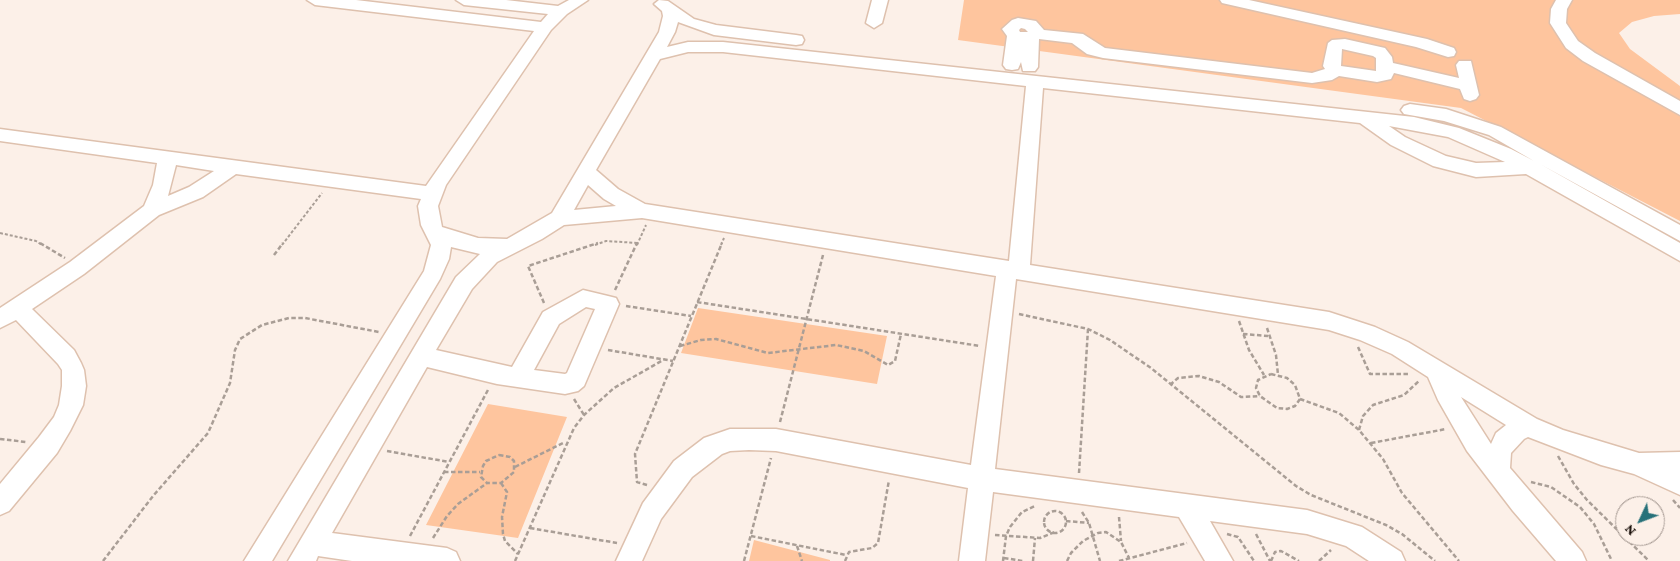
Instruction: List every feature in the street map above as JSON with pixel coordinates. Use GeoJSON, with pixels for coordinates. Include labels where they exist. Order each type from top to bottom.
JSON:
{"type":"FeatureCollection","features":[{"type":"Feature","properties":{"kind":"street"},"geometry":{"type":"LineString","coordinates":[[315,0],[545,27]]}},
{"type":"Feature","properties":{"kind":"street"},"geometry":{"type":"LineString","coordinates":[[464,0],[561,11]]}},
{"type":"Feature","properties":{"kind":"street"},"geometry":{"type":"LineString","coordinates":[[257,561],[440,259],[440,245],[429,216],[428,206],[437,184],[545,27],[561,11],[580,0]]}},
{"type":"Feature","properties":{"kind":"street"},"geometry":{"type":"LineString","coordinates":[[874,23],[880,0]]}},
{"type":"Feature","properties":{"kind":"street"},"geometry":{"type":"LineString","coordinates":[[1228,0],[1421,43],[1448,52]]}},
{"type":"Feature","properties":{"kind":"street"},"geometry":{"type":"LineString","coordinates":[[1564,0],[1559,9],[1558,23],[1572,44],[1589,57],[1680,110]]}},
{"type":"Feature","properties":{"kind":"street"},"geometry":{"type":"LineString","coordinates":[[663,4],[677,16],[737,41],[1025,71],[1414,124],[1454,132],[1532,167],[1680,252]]}},
{"type":"Feature","properties":{"kind":"street"},"geometry":{"type":"LineString","coordinates":[[422,558],[306,552],[464,283],[490,256],[542,230],[559,218],[655,55],[671,24],[663,4]]}},
{"type":"Feature","properties":{"kind":"street"},"geometry":{"type":"LineString","coordinates":[[972,561],[1003,310],[1013,270],[1028,36],[1077,38],[1098,52],[1312,78],[1326,76],[1336,70]]}},
{"type":"Feature","properties":{"kind":"street"},"geometry":{"type":"LineString","coordinates":[[655,55],[688,46],[737,41],[1430,112],[1471,122],[1518,142],[1680,234]]}},
{"type":"Feature","properties":{"kind":"street"},"geometry":{"type":"LineString","coordinates":[[1341,44],[1375,50],[1384,57],[1385,66],[1386,73],[1381,77],[1336,70],[1332,66],[1334,47],[1341,44]]}},
{"type":"Feature","properties":{"kind":"street"},"geometry":{"type":"LineString","coordinates":[[1385,66],[1432,77],[1469,90],[1465,65]]}},
{"type":"Feature","properties":{"kind":"street"},"geometry":{"type":"LineString","coordinates":[[1430,112],[1432,77]]}},
{"type":"Feature","properties":{"kind":"street"},"geometry":{"type":"LineString","coordinates":[[1365,118],[1398,140],[1440,161],[1476,170],[1532,167]]}},
{"type":"Feature","properties":{"kind":"street"},"geometry":{"type":"LineString","coordinates":[[0,135],[432,194]]}},
{"type":"Feature","properties":{"kind":"street"},"geometry":{"type":"LineString","coordinates":[[152,210],[163,185],[168,157]]}},
{"type":"Feature","properties":{"kind":"street"},"geometry":{"type":"LineString","coordinates":[[0,504],[48,445],[62,424],[71,405],[74,386],[72,370],[66,357],[9,314],[77,268],[152,210],[196,192],[234,166]]}},
{"type":"Feature","properties":{"kind":"street"},"geometry":{"type":"LineString","coordinates":[[586,172],[611,194],[647,212]]}},
{"type":"Feature","properties":{"kind":"street"},"geometry":{"type":"LineString","coordinates":[[559,218],[647,212],[1264,309],[1350,327],[1400,348],[1428,369],[1528,426],[1601,454],[1638,464],[1680,484]]}},
{"type":"Feature","properties":{"kind":"street"},"geometry":{"type":"LineString","coordinates":[[437,233],[456,241],[478,246],[511,246]]}},
{"type":"Feature","properties":{"kind":"street"},"geometry":{"type":"LineString","coordinates":[[420,356],[507,375],[570,384],[576,379],[608,304],[582,298],[551,318],[507,375]]}},
{"type":"Feature","properties":{"kind":"street"},"geometry":{"type":"LineString","coordinates":[[1428,369],[1446,393],[1465,426],[1501,474],[1542,528],[1573,561]]}},
{"type":"Feature","properties":{"kind":"street"},"geometry":{"type":"LineString","coordinates":[[1501,474],[1499,453],[1504,441],[1515,432],[1528,426]]}},
{"type":"Feature","properties":{"kind":"street"},"geometry":{"type":"LineString","coordinates":[[632,554],[665,492],[683,469],[713,446],[730,440],[776,440],[892,461],[1076,501],[1122,498],[1307,522],[1353,536],[1392,561]]}},
{"type":"Feature","properties":{"kind":"street"},"geometry":{"type":"LineString","coordinates":[[1638,464],[1680,463]]}},
{"type":"Feature","properties":{"kind":"street"},"geometry":{"type":"LineString","coordinates":[[1187,506],[1220,561]]}},
{"type":"Feature","properties":{"kind":"path"},"geometry":{"type":"LineString","coordinates":[[274,255],[333,180]]}},
{"type":"Feature","properties":{"kind":"path"},"geometry":{"type":"LineString","coordinates":[[647,212],[638,243],[608,304],[691,316]]}},
{"type":"Feature","properties":{"kind":"path"},"geometry":{"type":"LineString","coordinates":[[665,492],[637,482],[634,464],[638,445],[730,225]]}},
{"type":"Feature","properties":{"kind":"path"},"geometry":{"type":"LineString","coordinates":[[0,232],[36,241],[59,252],[77,268]]}},
{"type":"Feature","properties":{"kind":"path"},"geometry":{"type":"LineString","coordinates":[[744,561],[827,240]]}},
{"type":"Feature","properties":{"kind":"path"},"geometry":{"type":"LineString","coordinates":[[551,318],[528,266],[606,241],[638,243]]}},
{"type":"Feature","properties":{"kind":"path"},"geometry":{"type":"LineString","coordinates":[[697,302],[998,348]]}},
{"type":"Feature","properties":{"kind":"path"},"geometry":{"type":"LineString","coordinates":[[1264,309],[1268,336],[1276,355],[1278,375]]}},
{"type":"Feature","properties":{"kind":"path"},"geometry":{"type":"LineString","coordinates":[[1003,310],[1088,329],[1131,353],[1296,486],[1311,495],[1386,525],[1402,534],[1435,561]]}},
{"type":"Feature","properties":{"kind":"path"},"geometry":{"type":"LineString","coordinates":[[104,561],[153,496],[208,433],[230,383],[235,350],[240,339],[250,331],[277,320],[305,318],[395,335]]}},
{"type":"Feature","properties":{"kind":"path"},"geometry":{"type":"LineString","coordinates":[[1350,327],[1370,374],[1428,369]]}},
{"type":"Feature","properties":{"kind":"path"},"geometry":{"type":"LineString","coordinates":[[1088,329],[1076,501],[1089,523],[1100,561]]}},
{"type":"Feature","properties":{"kind":"path"},"geometry":{"type":"LineString","coordinates":[[679,347],[701,340],[716,339],[768,353],[826,345],[846,346],[864,351],[888,365],[895,361],[901,334]]}},
{"type":"Feature","properties":{"kind":"path"},"geometry":{"type":"LineString","coordinates":[[1264,375],[1253,359],[1242,334],[1268,336]]}},
{"type":"Feature","properties":{"kind":"path"},"geometry":{"type":"LineString","coordinates":[[590,348],[673,361]]}},
{"type":"Feature","properties":{"kind":"path"},"geometry":{"type":"LineString","coordinates":[[515,561],[566,442],[584,415],[614,388],[630,377],[665,359]]}},
{"type":"Feature","properties":{"kind":"path"},"geometry":{"type":"LineString","coordinates":[[1359,430],[1363,416],[1373,405],[1410,391],[1428,369]]}},
{"type":"Feature","properties":{"kind":"path"},"geometry":{"type":"LineString","coordinates":[[422,558],[444,472],[507,375]]}},
{"type":"Feature","properties":{"kind":"path"},"geometry":{"type":"LineString","coordinates":[[1264,375],[1278,375],[1295,384],[1300,399],[1296,406],[1282,408],[1267,403],[1260,396],[1256,388],[1258,380],[1264,375]]}},
{"type":"Feature","properties":{"kind":"path"},"geometry":{"type":"LineString","coordinates":[[1170,385],[1178,378],[1199,376],[1219,382],[1242,397],[1260,396]]}},
{"type":"Feature","properties":{"kind":"path"},"geometry":{"type":"LineString","coordinates":[[1300,399],[1327,407],[1359,430],[1383,459],[1402,494],[1459,561]]}},
{"type":"Feature","properties":{"kind":"path"},"geometry":{"type":"LineString","coordinates":[[1371,443],[1465,426]]}},
{"type":"Feature","properties":{"kind":"path"},"geometry":{"type":"LineString","coordinates":[[1556,438],[1556,452],[1574,484],[1619,534],[1649,561]]}},
{"type":"Feature","properties":{"kind":"path"},"geometry":{"type":"LineString","coordinates":[[422,558],[447,516],[458,504],[487,483],[501,483],[511,476],[515,467],[566,442]]}},
{"type":"Feature","properties":{"kind":"path"},"geometry":{"type":"LineString","coordinates":[[368,447],[449,462]]}},
{"type":"Feature","properties":{"kind":"path"},"geometry":{"type":"LineString","coordinates":[[487,483],[483,481],[480,472],[486,461],[498,455],[510,457],[515,467]]}},
{"type":"Feature","properties":{"kind":"path"},"geometry":{"type":"LineString","coordinates":[[845,561],[846,555],[852,550],[872,548],[878,543],[892,461]]}},
{"type":"Feature","properties":{"kind":"path"},"geometry":{"type":"LineString","coordinates":[[444,472],[480,472]]}},
{"type":"Feature","properties":{"kind":"path"},"geometry":{"type":"LineString","coordinates":[[1501,474],[1541,482],[1571,499],[1594,524],[1612,561]]}},
{"type":"Feature","properties":{"kind":"path"},"geometry":{"type":"LineString","coordinates":[[501,483],[507,492],[502,517],[503,534],[506,541],[518,554]]}},
{"type":"Feature","properties":{"kind":"path"},"geometry":{"type":"LineString","coordinates":[[1122,498],[1119,518],[1121,542],[1129,558]]}},
{"type":"Feature","properties":{"kind":"path"},"geometry":{"type":"LineString","coordinates":[[1023,561],[1004,559],[1006,536],[1010,526],[1022,512],[1041,505]]}},
{"type":"Feature","properties":{"kind":"path"},"geometry":{"type":"LineString","coordinates":[[1054,532],[1045,526],[1044,516],[1053,511],[1066,521],[1089,523]]}},
{"type":"Feature","properties":{"kind":"path"},"geometry":{"type":"LineString","coordinates":[[1246,514],[1270,561]]}},
{"type":"Feature","properties":{"kind":"path"},"geometry":{"type":"LineString","coordinates":[[976,534],[1046,537],[1054,532],[1064,530],[1066,521]]}},
{"type":"Feature","properties":{"kind":"path"},"geometry":{"type":"LineString","coordinates":[[530,528],[632,554]]}},
{"type":"Feature","properties":{"kind":"path"},"geometry":{"type":"LineString","coordinates":[[1068,561],[1077,546],[1092,537],[1106,532],[1121,542]]}},
{"type":"Feature","properties":{"kind":"path"},"geometry":{"type":"LineString","coordinates":[[1119,561],[1206,537],[1234,535],[1254,561]]}},
{"type":"Feature","properties":{"kind":"path"},"geometry":{"type":"LineString","coordinates":[[750,536],[846,555]]}},
{"type":"Feature","properties":{"kind":"path"},"geometry":{"type":"LineString","coordinates":[[1033,561],[1035,538]]}},
{"type":"Feature","properties":{"kind":"path"},"geometry":{"type":"LineString","coordinates":[[797,545],[802,561]]}},
{"type":"Feature","properties":{"kind":"path"},"geometry":{"type":"LineString","coordinates":[[1270,561],[1275,552],[1281,551],[1299,561]]}},
{"type":"Feature","properties":{"kind":"shaded area"},"geometry":{"type":"Polygon","coordinates":[[[964,0],[1680,0],[1680,14],[1654,16],[1632,22],[1619,33],[1630,49],[1680,86],[1680,221],[1461,108],[958,40],[964,0]]]}},
{"type":"Feature","properties":{"kind":"shaded area"},"geometry":{"type":"Polygon","coordinates":[[[698,308],[887,336],[877,384],[681,353],[698,308]]]}},
{"type":"Feature","properties":{"kind":"shaded area"},"geometry":{"type":"Polygon","coordinates":[[[488,404],[567,417],[518,538],[426,525],[488,404]]]}},
{"type":"Feature","properties":{"kind":"shaded area"},"geometry":{"type":"Polygon","coordinates":[[[754,540],[830,560],[830,561],[749,561],[754,540]]]}}]}
